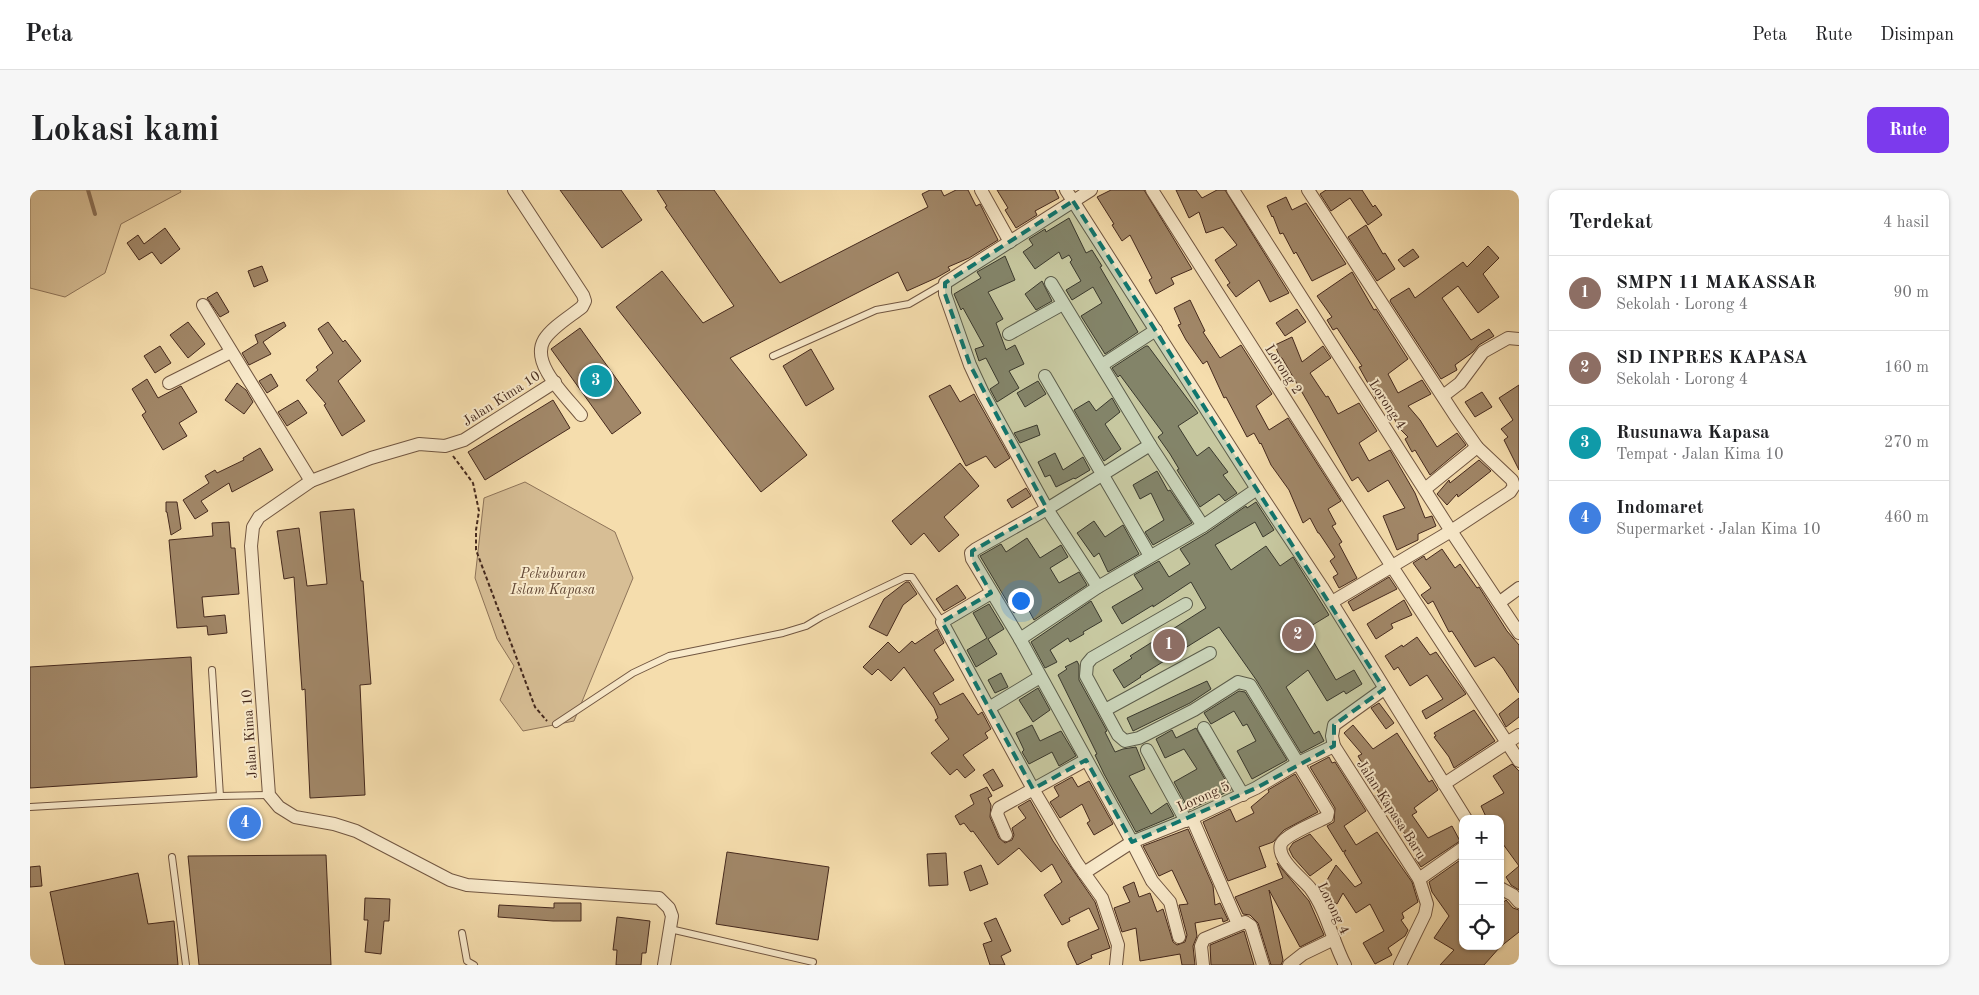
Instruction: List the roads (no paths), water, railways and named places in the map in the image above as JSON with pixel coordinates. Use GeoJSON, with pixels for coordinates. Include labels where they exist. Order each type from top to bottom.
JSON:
{"type":"FeatureCollection","features":[{"type":"Feature","properties":{"kind":"street"},"geometry":{"type":"LineString","coordinates":[[514,190],[585,301],[582,307],[545,339],[540,350],[541,361],[581,415]]}},
{"type":"Feature","properties":{"kind":"street"},"geometry":{"type":"LineString","coordinates":[[981,190],[1010,242]]}},
{"type":"Feature","properties":{"kind":"street"},"geometry":{"type":"LineString","coordinates":[[1091,190],[1070,195],[1010,242],[945,283],[945,294],[970,365],[983,392],[1047,509],[1098,586]]}},
{"type":"Feature","properties":{"kind":"street","name":"Lorong 2"},"geometry":{"type":"LineString","coordinates":[[1152,190],[1391,565],[1514,739],[1519,761]]}},
{"type":"Feature","properties":{"kind":"street","name":"Lorong 4"},"geometry":{"type":"LineString","coordinates":[[1233,190],[1519,633]]}},
{"type":"Feature","properties":{"kind":"street"},"geometry":{"type":"LineString","coordinates":[[1308,190],[1477,447],[1512,480],[1514,486],[1510,492],[1451,530],[1332,602]]}},
{"type":"Feature","properties":{"kind":"street"},"geometry":{"type":"LineString","coordinates":[[1070,195],[1332,602],[1463,815]]}},
{"type":"Feature","properties":{"kind":"street"},"geometry":{"type":"LineString","coordinates":[[1051,283],[1150,445],[1203,526]]}},
{"type":"Feature","properties":{"kind":"street"},"geometry":{"type":"LineString","coordinates":[[1009,334],[1063,304]]}},
{"type":"Feature","properties":{"kind":"street"},"geometry":{"type":"LineString","coordinates":[[203,305],[311,481]]}},
{"type":"Feature","properties":{"kind":"street"},"geometry":{"type":"LineString","coordinates":[[1102,365],[1156,330]]}},
{"type":"Feature","properties":{"kind":"street"},"geometry":{"type":"LineString","coordinates":[[1443,396],[1460,383],[1483,352],[1508,338],[1519,340]]}},
{"type":"Feature","properties":{"kind":"street"},"geometry":{"type":"LineString","coordinates":[[169,383],[231,352]]}},
{"type":"Feature","properties":{"kind":"street"},"geometry":{"type":"LineString","coordinates":[[1045,376],[1101,475],[1150,556]]}},
{"type":"Feature","properties":{"kind":"street","name":"Jalan Kima 10"},"geometry":{"type":"LineString","coordinates":[[555,382],[464,440],[445,446],[420,444],[370,458],[311,481],[259,517],[253,527],[251,546],[269,795],[279,806],[295,817],[334,824],[356,831],[450,880],[467,886],[659,898],[669,908],[672,916],[664,965]]}},
{"type":"Feature","properties":{"kind":"street"},"geometry":{"type":"LineString","coordinates":[[1150,445],[1047,509],[972,551],[972,558],[1020,639],[1152,881],[1170,902],[1179,937]]}},
{"type":"Feature","properties":{"kind":"street"},"geometry":{"type":"LineString","coordinates":[[1425,489],[1477,447]]}},
{"type":"Feature","properties":{"kind":"street"},"geometry":{"type":"LineString","coordinates":[[1020,639],[1098,586],[1203,526],[1258,489]]}},
{"type":"Feature","properties":{"kind":"street"},"geometry":{"type":"LineString","coordinates":[[1500,602],[1519,588]]}},
{"type":"Feature","properties":{"kind":"street"},"geometry":{"type":"LineString","coordinates":[[991,592],[942,622],[1033,789],[1102,898],[1118,945],[1116,965]]}},
{"type":"Feature","properties":{"kind":"street"},"geometry":{"type":"LineString","coordinates":[[1186,604],[1092,658],[1088,664],[1086,676],[1105,710],[1210,653]]}},
{"type":"Feature","properties":{"kind":"street"},"geometry":{"type":"LineString","coordinates":[[989,708],[1040,677]]}},
{"type":"Feature","properties":{"kind":"street","name":"Lorong 4"},"geometry":{"type":"LineString","coordinates":[[1105,710],[1118,735],[1125,741],[1139,738],[1194,710],[1238,682],[1250,685],[1328,815],[1284,840],[1281,852],[1296,876],[1309,887],[1345,965]]}},
{"type":"Feature","properties":{"kind":"street"},"geometry":{"type":"LineString","coordinates":[[1334,746],[1332,736],[1334,725],[1384,689]]}},
{"type":"Feature","properties":{"kind":"street"},"geometry":{"type":"LineString","coordinates":[[1204,728],[1243,794]]}},
{"type":"Feature","properties":{"kind":"street"},"geometry":{"type":"LineString","coordinates":[[1444,784],[1514,739]]}},
{"type":"Feature","properties":{"kind":"street","name":"Lorong 5"},"geometry":{"type":"LineString","coordinates":[[1084,872],[1132,842],[1189,819],[1243,794],[1298,763],[1334,746]]}},
{"type":"Feature","properties":{"kind":"street","name":"Jalan Kapasa Baru"},"geometry":{"type":"LineString","coordinates":[[1334,746],[1420,879],[1427,904],[1425,914],[1400,965]]}},
{"type":"Feature","properties":{"kind":"street"},"geometry":{"type":"LineString","coordinates":[[1147,750],[1189,819],[1238,924]]}},
{"type":"Feature","properties":{"kind":"street"},"geometry":{"type":"LineString","coordinates":[[1006,835],[997,810],[1086,760]]}},
{"type":"Feature","properties":{"kind":"street"},"geometry":{"type":"LineString","coordinates":[[1420,879],[1459,851]]}},
{"type":"Feature","properties":{"kind":"street"},"geometry":{"type":"LineString","coordinates":[[1504,890],[1513,895],[1519,902]]}},
{"type":"Feature","properties":{"kind":"street"},"geometry":{"type":"LineString","coordinates":[[1203,965],[1201,946],[1204,939],[1247,922],[1251,926],[1263,965]]}},
{"type":"Feature","properties":{"kind":"street"},"geometry":{"type":"LineString","coordinates":[[1289,965],[1302,954],[1334,940]]}},
{"type":"Feature","properties":{"kind":"lane"},"geometry":{"type":"LineString","coordinates":[[773,356],[876,310],[909,304],[945,283]]}},
{"type":"Feature","properties":{"kind":"lane"},"geometry":{"type":"LineString","coordinates":[[556,724],[632,673],[669,656],[806,626],[820,617],[905,578],[912,577],[918,583],[942,622]]}},
{"type":"Feature","properties":{"kind":"lane"},"geometry":{"type":"LineString","coordinates":[[212,670],[220,796]]}},
{"type":"Feature","properties":{"kind":"lane"},"geometry":{"type":"LineString","coordinates":[[30,807],[269,795]]}},
{"type":"Feature","properties":{"kind":"lane"},"geometry":{"type":"LineString","coordinates":[[172,857],[186,965]]}},
{"type":"Feature","properties":{"kind":"lane"},"geometry":{"type":"LineString","coordinates":[[670,929],[813,962]]}},
{"type":"Feature","properties":{"kind":"lane"},"geometry":{"type":"LineString","coordinates":[[462,933],[467,961],[474,965]]}},
{"type":"Feature","properties":{"kind":"waterway"},"geometry":{"type":"LineString","coordinates":[[88,190],[95,214]]}},
{"type":"Feature","properties":{"kind":"place","name":"Rusunawa Kapasa"},"geometry":{"type":"Point","coordinates":[596,381]}},
{"type":"Feature","properties":{"kind":"place","name":"SD INPRES KAPASA"},"geometry":{"type":"Point","coordinates":[1298,635]}},
{"type":"Feature","properties":{"kind":"place","name":"SMPN 11 MAKASSAR"},"geometry":{"type":"Point","coordinates":[1169,645]}},
{"type":"Feature","properties":{"kind":"place","name":"Indomaret"},"geometry":{"type":"Point","coordinates":[245,823]}},
{"type":"Feature","properties":{"kind":"park label","name":"Pekuburan Islam Kapasa"},"geometry":{"type":"Point","coordinates":[553,582]}}]}
